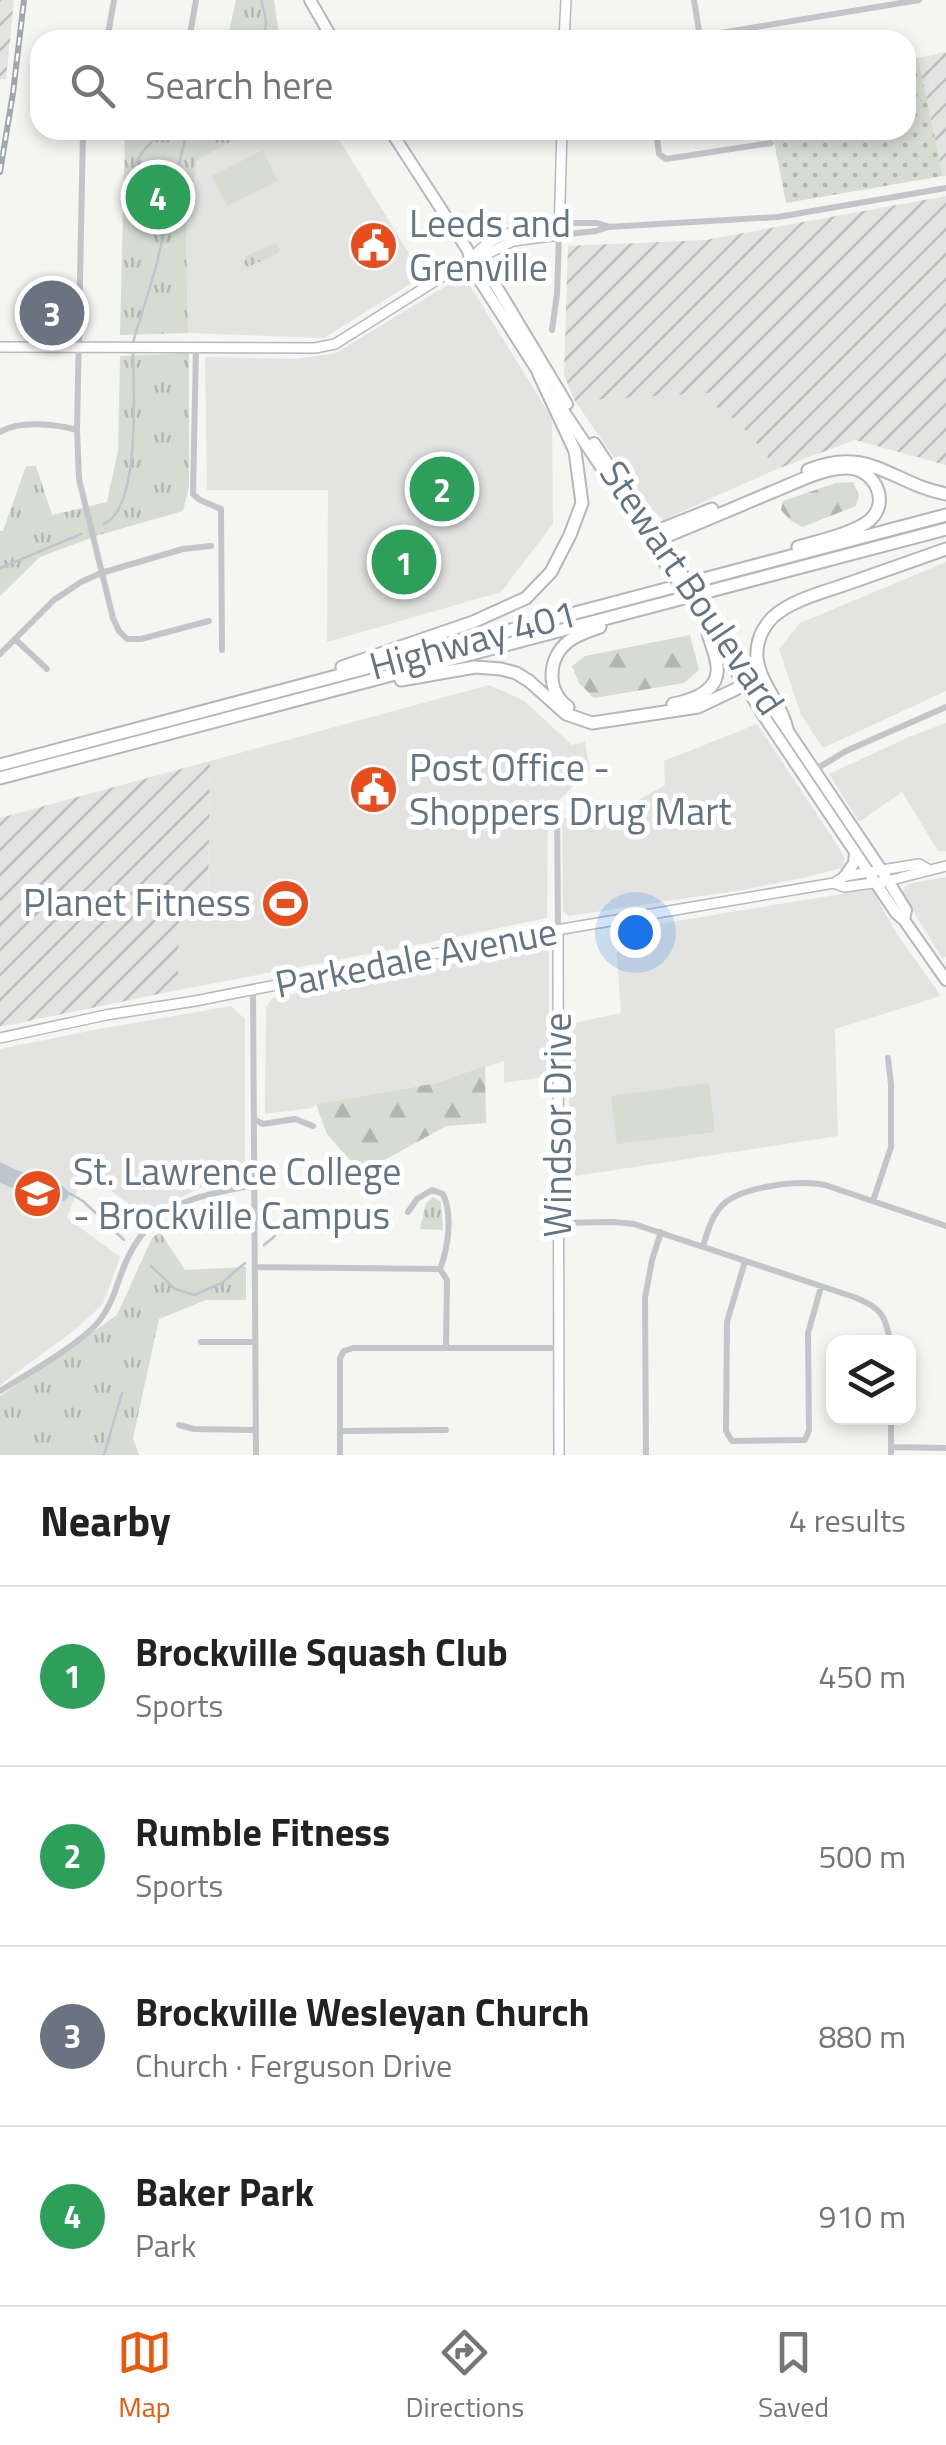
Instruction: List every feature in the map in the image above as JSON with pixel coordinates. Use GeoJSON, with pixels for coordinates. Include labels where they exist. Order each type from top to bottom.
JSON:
{"type":"FeatureCollection","features":[{"type":"Feature","properties":{"kind":"highway"},"geometry":{"type":"LineString","coordinates":[[270,693],[281,685],[473,622],[526,598],[551,572],[582,503],[574,451],[539,374]]}},
{"type":"Feature","properties":{"kind":"highway"},"geometry":{"type":"LineString","coordinates":[[653,537],[836,460],[870,464],[920,487],[946,494]]}},
{"type":"Feature","properties":{"kind":"highway"},"geometry":{"type":"LineString","coordinates":[[653,537],[814,475],[838,468],[866,472],[875,483],[879,504],[868,522],[779,554],[767,563]]}},
{"type":"Feature","properties":{"kind":"highway","name":"Highway 401"},"geometry":{"type":"LineString","coordinates":[[0,765],[946,515]]}},
{"type":"Feature","properties":{"kind":"highway","name":"Highway 401"},"geometry":{"type":"LineString","coordinates":[[0,778],[946,529]]}},
{"type":"Feature","properties":{"kind":"highway"},"geometry":{"type":"LineString","coordinates":[[787,729],[758,660],[758,642],[770,620],[784,608],[812,596],[946,548]]}},
{"type":"Feature","properties":{"kind":"highway"},"geometry":{"type":"LineString","coordinates":[[700,594],[588,631],[566,643],[552,669],[553,688],[572,710],[593,717],[698,697],[712,686],[718,670],[706,619]]}},
{"type":"Feature","properties":{"kind":"highway"},"geometry":{"type":"LineString","coordinates":[[328,692],[488,666],[516,673],[566,714],[592,724],[698,707],[747,681]]}},
{"type":"Feature","properties":{"kind":"main road"},"geometry":{"type":"LineString","coordinates":[[310,0],[327,30]]}},
{"type":"Feature","properties":{"kind":"main road","name":"Stewart Boulevard"},"geometry":{"type":"LineString","coordinates":[[396,140],[472,258],[492,280],[747,681],[804,778],[855,852],[878,876]]}},
{"type":"Feature","properties":{"kind":"main road","name":"Stewart Boulevard"},"geometry":{"type":"LineString","coordinates":[[472,258],[482,284],[539,374],[653,537]]}},
{"type":"Feature","properties":{"kind":"main road","name":"Stewart Boulevard"},"geometry":{"type":"LineString","coordinates":[[747,681],[815,770],[896,913],[946,980]]}},
{"type":"Feature","properties":{"kind":"main road"},"geometry":{"type":"LineString","coordinates":[[845,876],[854,863],[855,852]]}},
{"type":"Feature","properties":{"kind":"street"},"geometry":{"type":"LineString","coordinates":[[109,30],[114,0]]}},
{"type":"Feature","properties":{"kind":"street"},"geometry":{"type":"LineString","coordinates":[[190,30],[196,0]]}},
{"type":"Feature","properties":{"kind":"street"},"geometry":{"type":"LineString","coordinates":[[564,30],[566,0]]}},
{"type":"Feature","properties":{"kind":"street"},"geometry":{"type":"LineString","coordinates":[[694,0],[699,30]]}},
{"type":"Feature","properties":{"kind":"street"},"geometry":{"type":"LineString","coordinates":[[736,30],[919,0]]}},
{"type":"Feature","properties":{"kind":"street"},"geometry":{"type":"LineString","coordinates":[[83,140],[78,478],[113,618],[127,640],[208,621]]}},
{"type":"Feature","properties":{"kind":"street"},"geometry":{"type":"LineString","coordinates":[[552,330],[557,294],[562,140]]}},
{"type":"Feature","properties":{"kind":"street"},"geometry":{"type":"LineString","coordinates":[[657,140],[659,154],[666,159],[771,143]]}},
{"type":"Feature","properties":{"kind":"street"},"geometry":{"type":"LineString","coordinates":[[0,347],[315,348],[335,344],[502,235],[597,223],[608,227],[778,217],[946,188]]}},
{"type":"Feature","properties":{"kind":"street"},"geometry":{"type":"LineString","coordinates":[[196,348],[193,494],[221,510],[222,650]]}},
{"type":"Feature","properties":{"kind":"street"},"geometry":{"type":"LineString","coordinates":[[0,432],[20,425],[77,430]]}},
{"type":"Feature","properties":{"kind":"street"},"geometry":{"type":"LineString","coordinates":[[0,654],[54,600],[80,582],[183,549],[211,546]]}},
{"type":"Feature","properties":{"kind":"street"},"geometry":{"type":"LineString","coordinates":[[16,638],[47,669]]}},
{"type":"Feature","properties":{"kind":"street"},"geometry":{"type":"LineString","coordinates":[[804,778],[846,751],[946,707]]}},
{"type":"Feature","properties":{"kind":"street","name":"Windsor Drive"},"geometry":{"type":"LineString","coordinates":[[542,804],[557,812],[559,1455]]}},
{"type":"Feature","properties":{"kind":"street","name":"Parkedale Avenue"},"geometry":{"type":"LineString","coordinates":[[0,1038],[558,930],[834,883],[845,876],[922,874],[946,866]]}},
{"type":"Feature","properties":{"kind":"street","name":"Parkedale Avenue"},"geometry":{"type":"LineString","coordinates":[[834,883],[844,887],[878,876]]}},
{"type":"Feature","properties":{"kind":"street"},"geometry":{"type":"LineString","coordinates":[[253,990],[256,1455]]}},
{"type":"Feature","properties":{"kind":"street"},"geometry":{"type":"LineString","coordinates":[[873,1201],[891,1147],[888,1058]]}},
{"type":"Feature","properties":{"kind":"street"},"geometry":{"type":"LineString","coordinates":[[255,1120],[263,1124],[296,1120],[313,1126]]}},
{"type":"Feature","properties":{"kind":"street"},"geometry":{"type":"LineString","coordinates":[[703,1246],[720,1206],[734,1196],[807,1182],[946,1226]]}},
{"type":"Feature","properties":{"kind":"street"},"geometry":{"type":"LineString","coordinates":[[0,1392],[92,1329],[112,1302],[135,1244],[158,1217],[197,1196],[256,1185]]}},
{"type":"Feature","properties":{"kind":"street"},"geometry":{"type":"LineString","coordinates":[[408,1212],[417,1199],[432,1190],[442,1194],[447,1202],[447,1248],[440,1270]]}},
{"type":"Feature","properties":{"kind":"street"},"geometry":{"type":"LineString","coordinates":[[558,1222],[634,1224],[821,1286],[870,1304],[886,1320],[889,1335]]}},
{"type":"Feature","properties":{"kind":"street"},"geometry":{"type":"LineString","coordinates":[[646,1455],[646,1298],[661,1232]]}},
{"type":"Feature","properties":{"kind":"street"},"geometry":{"type":"LineString","coordinates":[[744,1261],[727,1322],[726,1430],[732,1441],[806,1440],[808,1333],[821,1286]]}},
{"type":"Feature","properties":{"kind":"street"},"geometry":{"type":"LineString","coordinates":[[255,1268],[440,1270]]}},
{"type":"Feature","properties":{"kind":"street"},"geometry":{"type":"LineString","coordinates":[[440,1270],[447,1280],[446,1347]]}},
{"type":"Feature","properties":{"kind":"street"},"geometry":{"type":"LineString","coordinates":[[201,1342],[255,1342]]}},
{"type":"Feature","properties":{"kind":"street"},"geometry":{"type":"LineString","coordinates":[[340,1455],[340,1358],[344,1351],[559,1348]]}},
{"type":"Feature","properties":{"kind":"street"},"geometry":{"type":"LineString","coordinates":[[179,1425],[194,1430],[256,1430]]}},
{"type":"Feature","properties":{"kind":"street"},"geometry":{"type":"LineString","coordinates":[[891,1425],[891,1451],[946,1448]]}},
{"type":"Feature","properties":{"kind":"street"},"geometry":{"type":"LineString","coordinates":[[340,1431],[446,1430]]}},
{"type":"Feature","properties":{"kind":"shaded area"},"geometry":{"type":"Polygon","coordinates":[[[0,0],[14,0],[6,79],[0,79],[0,0]]]}},
{"type":"Feature","properties":{"kind":"shaded area"},"geometry":{"type":"Polygon","coordinates":[[[946,52],[946,176],[943,176],[918,58],[946,52]]]}},
{"type":"Feature","properties":{"kind":"shaded area"},"geometry":{"type":"Polygon","coordinates":[[[235,140],[339,140],[423,276],[324,338],[188,333],[186,234],[197,160],[235,140]]]}},
{"type":"Feature","properties":{"kind":"shaded area"},"geometry":{"type":"Polygon","coordinates":[[[946,196],[946,465],[855,440],[777,469],[734,419],[721,413],[708,393],[575,401],[564,375],[568,246],[705,240],[946,196]]]}},
{"type":"Feature","properties":{"kind":"shaded area"},"geometry":{"type":"Polygon","coordinates":[[[454,281],[467,281],[552,418],[553,524],[501,592],[327,642],[328,490],[207,490],[205,357],[296,359],[336,353],[454,281]]]}},
{"type":"Feature","properties":{"kind":"shaded area"},"geometry":{"type":"Polygon","coordinates":[[[708,393],[721,413],[734,419],[750,435],[777,469],[663,520],[644,501],[575,401],[708,393]]]}},
{"type":"Feature","properties":{"kind":"shaded area"},"geometry":{"type":"Polygon","coordinates":[[[946,562],[946,691],[823,748],[801,715],[779,649],[800,623],[946,562]]]}},
{"type":"Feature","properties":{"kind":"shaded area"},"geometry":{"type":"Polygon","coordinates":[[[489,685],[523,700],[572,745],[585,741],[590,770],[548,811],[547,918],[178,990],[179,908],[208,905],[210,761],[489,685]]]}},
{"type":"Feature","properties":{"kind":"shaded area"},"geometry":{"type":"Polygon","coordinates":[[[946,723],[946,851],[938,851],[902,792],[859,822],[829,774],[946,723]]]}},
{"type":"Feature","properties":{"kind":"shaded area"},"geometry":{"type":"Polygon","coordinates":[[[757,724],[840,849],[845,859],[842,868],[741,890],[569,916],[563,911],[562,818],[620,810],[665,785],[664,761],[757,724]]]}},
{"type":"Feature","properties":{"kind":"shaded area"},"geometry":{"type":"Polygon","coordinates":[[[210,761],[208,906],[179,908],[178,990],[0,1027],[0,818],[210,761]]]}},
{"type":"Feature","properties":{"kind":"shaded area"},"geometry":{"type":"Polygon","coordinates":[[[946,877],[946,957],[942,958],[902,893],[912,883],[946,877]]]}},
{"type":"Feature","properties":{"kind":"shaded area"},"geometry":{"type":"Polygon","coordinates":[[[872,889],[897,934],[941,996],[835,1029],[838,1136],[569,1177],[569,1024],[621,1013],[615,931],[872,889]]]}},
{"type":"Feature","properties":{"kind":"shaded area"},"geometry":{"type":"Polygon","coordinates":[[[541,947],[549,951],[549,1076],[504,1083],[504,1061],[437,1083],[265,1114],[266,1008],[272,998],[541,947]]]}},
{"type":"Feature","properties":{"kind":"shaded area"},"geometry":{"type":"Polygon","coordinates":[[[231,1006],[245,1019],[245,1179],[204,1186],[147,1217],[84,1171],[67,1218],[120,1257],[103,1304],[0,1385],[0,1049],[231,1006]]]}},
{"type":"Feature","properties":{"kind":"shaded area"},"geometry":{"type":"Polygon","coordinates":[[[0,1162],[55,1181],[70,1194],[61,1201],[0,1183],[0,1162]]]}},
{"type":"Feature","properties":{"kind":"green space"},"geometry":{"type":"Polygon","coordinates":[[[236,0],[274,0],[278,30],[229,30],[236,0]]]}},
{"type":"Feature","properties":{"kind":"green space"},"geometry":{"type":"Polygon","coordinates":[[[916,58],[943,176],[786,203],[774,140],[916,140],[916,58]]]}},
{"type":"Feature","properties":{"kind":"green space"},"geometry":{"type":"Polygon","coordinates":[[[125,140],[235,140],[197,160],[186,234],[188,333],[120,335],[125,140]]]}},
{"type":"Feature","properties":{"kind":"green space"},"geometry":{"type":"Polygon","coordinates":[[[263,150],[278,181],[227,206],[212,176],[263,150]]]}},
{"type":"Feature","properties":{"kind":"green space"},"geometry":{"type":"Polygon","coordinates":[[[275,243],[280,250],[277,254],[248,267],[244,264],[246,256],[275,243]]]}},
{"type":"Feature","properties":{"kind":"green space"},"geometry":{"type":"Polygon","coordinates":[[[189,353],[189,487],[183,511],[40,557],[0,596],[0,531],[26,466],[36,466],[52,515],[107,502],[118,451],[120,356],[189,353]]]}},
{"type":"Feature","properties":{"kind":"green space"},"geometry":{"type":"Polygon","coordinates":[[[853,482],[859,495],[856,506],[802,527],[781,510],[783,501],[836,483],[853,482]]]}},
{"type":"Feature","properties":{"kind":"green space"},"geometry":{"type":"Polygon","coordinates":[[[690,635],[699,670],[684,683],[594,698],[579,683],[572,666],[585,656],[690,635]]]}},
{"type":"Feature","properties":{"kind":"green space"},"geometry":{"type":"Polygon","coordinates":[[[485,1066],[486,1123],[446,1126],[361,1173],[327,1134],[316,1104],[437,1083],[485,1066]]]}},
{"type":"Feature","properties":{"kind":"green space"},"geometry":{"type":"Polygon","coordinates":[[[709,1083],[715,1132],[617,1144],[611,1096],[709,1083]]]}},
{"type":"Feature","properties":{"kind":"green space"},"geometry":{"type":"Polygon","coordinates":[[[433,1197],[441,1202],[443,1230],[420,1229],[426,1203],[433,1197]]]}},
{"type":"Feature","properties":{"kind":"green space"},"geometry":{"type":"Polygon","coordinates":[[[160,1232],[185,1270],[246,1267],[246,1300],[206,1300],[159,1319],[133,1438],[139,1455],[0,1455],[0,1396],[117,1315],[152,1238],[160,1232]]]}},
{"type":"Feature","properties":{"kind":"waterway"},"geometry":{"type":"LineString","coordinates":[[261,0],[264,30]]}},
{"type":"Feature","properties":{"kind":"waterway"},"geometry":{"type":"LineString","coordinates":[[154,140],[135,165],[139,172],[173,188]]}},
{"type":"Feature","properties":{"kind":"waterway"},"geometry":{"type":"LineString","coordinates":[[133,342],[156,267],[185,140]]}},
{"type":"Feature","properties":{"kind":"waterway"},"geometry":{"type":"LineString","coordinates":[[104,524],[116,513],[125,495],[130,471],[133,350]]}},
{"type":"Feature","properties":{"kind":"waterway"},"geometry":{"type":"LineString","coordinates":[[0,568],[81,534]]}},
{"type":"Feature","properties":{"kind":"waterway"},"geometry":{"type":"LineString","coordinates":[[69,1193],[83,1201],[124,1240]]}},
{"type":"Feature","properties":{"kind":"waterway"},"geometry":{"type":"LineString","coordinates":[[264,1245],[275,1236]]}},
{"type":"Feature","properties":{"kind":"waterway"},"geometry":{"type":"LineString","coordinates":[[151,1266],[175,1289],[194,1295],[222,1283],[245,1263]]}},
{"type":"Feature","properties":{"kind":"waterway"},"geometry":{"type":"LineString","coordinates":[[104,1455],[122,1393]]}},
{"type":"Feature","properties":{"kind":"railway"},"geometry":{"type":"LineString","coordinates":[[0,172],[24,0]]}},
{"type":"Feature","properties":{"kind":"place","name":"Baker Park"},"geometry":{"type":"Point","coordinates":[158,197]}},
{"type":"Feature","properties":{"kind":"place","name":"Leeds and Grenville"},"geometry":{"type":"Point","coordinates":[374,246]}},
{"type":"Feature","properties":{"kind":"place","name":"Brockville Wesleyan Church"},"geometry":{"type":"Point","coordinates":[52,313]}},
{"type":"Feature","properties":{"kind":"place","name":"Rumble Fitness"},"geometry":{"type":"Point","coordinates":[442,489]}},
{"type":"Feature","properties":{"kind":"place","name":"Brockville Squash Club"},"geometry":{"type":"Point","coordinates":[404,562]}},
{"type":"Feature","properties":{"kind":"place","name":"Post Office - Shoppers Drug Mart"},"geometry":{"type":"Point","coordinates":[374,790]}},
{"type":"Feature","properties":{"kind":"place","name":"Planet Fitness"},"geometry":{"type":"Point","coordinates":[286,903]}},
{"type":"Feature","properties":{"kind":"place","name":"St. Lawrence College - Brockville Campus"},"geometry":{"type":"Point","coordinates":[38,1194]}}]}
